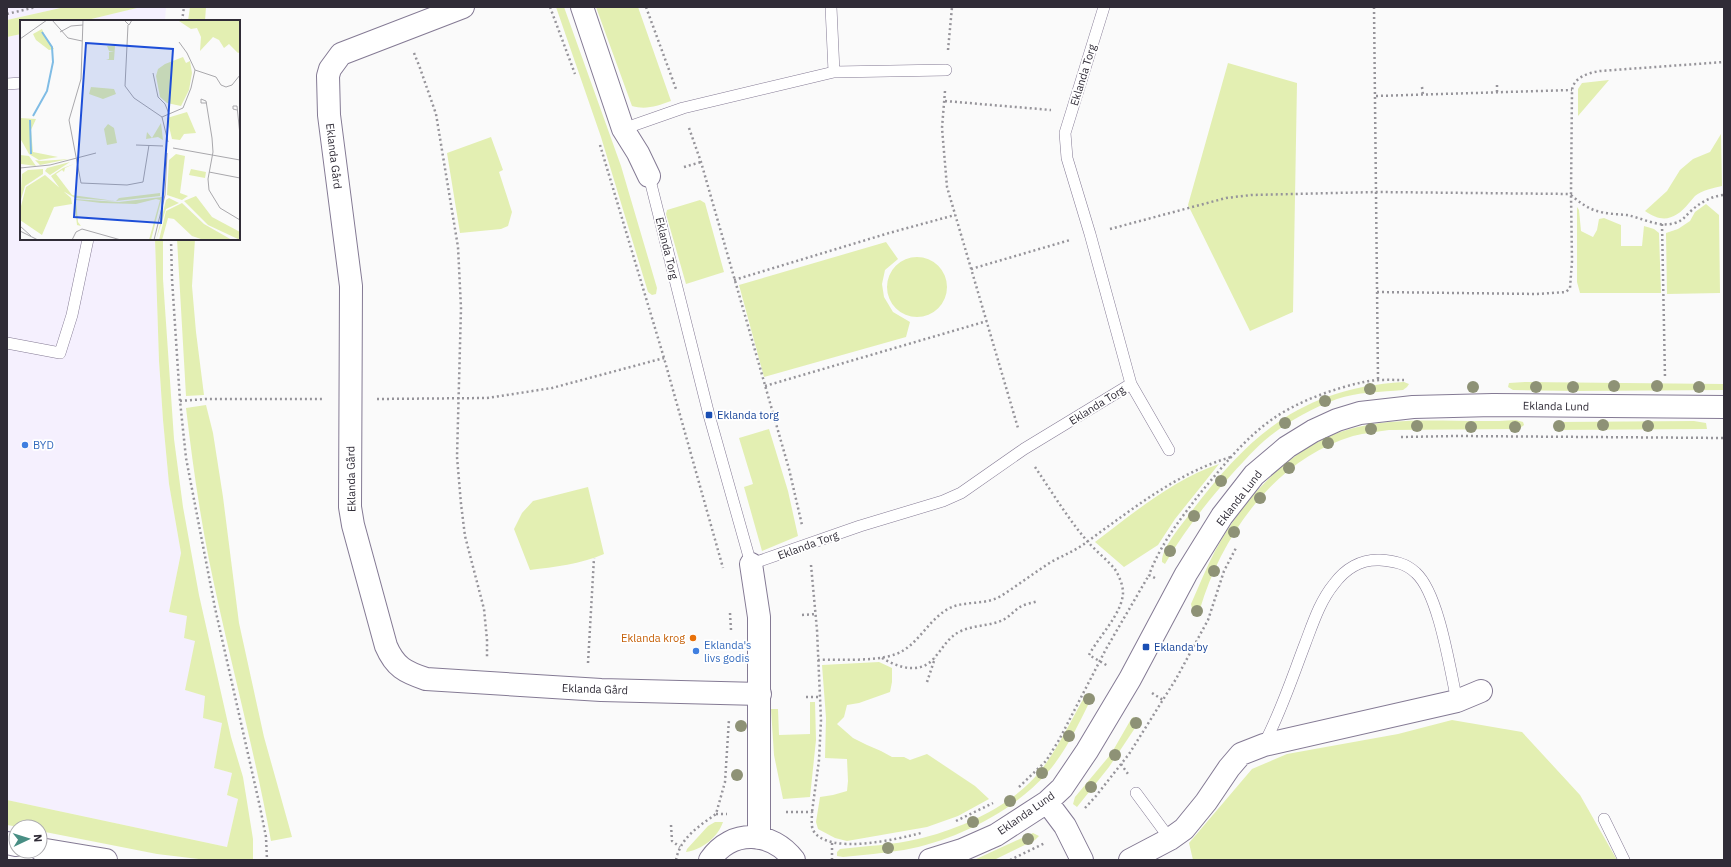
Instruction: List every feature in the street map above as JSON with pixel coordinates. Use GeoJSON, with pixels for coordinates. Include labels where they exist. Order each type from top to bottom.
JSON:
{"type":"FeatureCollection","features":[{"type":"Feature","properties":{"kind":"street","name":"Eklanda Gård"},"geometry":{"type":"LineString","coordinates":[[463,7],[436,16],[341,54],[330,69],[328,76],[329,114],[351,286],[350,507],[353,525],[374,604],[391,658],[398,666],[410,673],[426,679],[585,689],[760,694]]}},
{"type":"Feature","properties":{"kind":"street","name":"Eklanda Torg"},"geometry":{"type":"LineString","coordinates":[[582,7],[623,128],[638,153],[648,176]]}},
{"type":"Feature","properties":{"kind":"street","name":"Eklanda Lund"},"geometry":{"type":"LineString","coordinates":[[930,860],[962,850],[996,835],[1047,802],[1062,788],[1087,751],[1130,679],[1176,592],[1222,516],[1254,475],[1287,447],[1313,431],[1336,420],[1360,413],[1383,409],[1493,405],[1568,407],[1724,407]]}},
{"type":"Feature","properties":{"kind":"street","name":"Eklanda Torg"},"geometry":{"type":"LineString","coordinates":[[751,564],[759,617],[759,838]]}},
{"type":"Feature","properties":{"kind":"street"},"geometry":{"type":"LineString","coordinates":[[1130,860],[1170,839],[1184,829],[1241,754],[1264,745],[1457,701],[1481,691]]}},
{"type":"Feature","properties":{"kind":"street"},"geometry":{"type":"LineString","coordinates":[[1047,802],[1065,826],[1082,860]]}},
{"type":"Feature","properties":{"kind":"street"},"geometry":{"type":"LineString","coordinates":[[710,860],[724,846],[732,841],[750,837],[759,838],[780,845],[794,860]]}},
{"type":"Feature","properties":{"kind":"street"},"geometry":{"type":"LineString","coordinates":[[48,850],[106,860]]}},
{"type":"Feature","properties":{"kind":"lane"},"geometry":{"type":"LineString","coordinates":[[831,7],[834,72]]}},
{"type":"Feature","properties":{"kind":"lane","name":"Eklanda Torg"},"geometry":{"type":"LineString","coordinates":[[648,176],[709,415],[751,564],[860,526],[943,501],[960,493],[1024,449],[1131,384],[1090,234],[1067,158],[1065,133],[1104,7]]}},
{"type":"Feature","properties":{"kind":"lane"},"geometry":{"type":"LineString","coordinates":[[623,128],[683,108],[834,72],[946,70]]}},
{"type":"Feature","properties":{"kind":"lane"},"geometry":{"type":"LineString","coordinates":[[7,84],[20,83]]}},
{"type":"Feature","properties":{"kind":"lane"},"geometry":{"type":"LineString","coordinates":[[7,343],[60,353],[72,315],[88,240]]}},
{"type":"Feature","properties":{"kind":"lane"},"geometry":{"type":"LineString","coordinates":[[1131,384],[1169,450]]}},
{"type":"Feature","properties":{"kind":"lane"},"geometry":{"type":"LineString","coordinates":[[1264,745],[1280,714],[1317,612],[1333,584],[1347,569],[1361,562],[1377,560],[1392,561],[1405,565],[1417,573],[1429,592],[1441,628],[1457,701]]}},
{"type":"Feature","properties":{"kind":"lane"},"geometry":{"type":"LineString","coordinates":[[1136,793],[1170,839]]}},
{"type":"Feature","properties":{"kind":"lane"},"geometry":{"type":"LineString","coordinates":[[1604,819],[1624,860]]}},
{"type":"Feature","properties":{"kind":"path"},"geometry":{"type":"LineString","coordinates":[[7,14],[36,7]]}},
{"type":"Feature","properties":{"kind":"path"},"geometry":{"type":"LineString","coordinates":[[182,20],[184,7]]}},
{"type":"Feature","properties":{"kind":"path"},"geometry":{"type":"LineString","coordinates":[[550,7],[575,75]]}},
{"type":"Feature","properties":{"kind":"path"},"geometry":{"type":"LineString","coordinates":[[646,7],[701,162],[789,469],[807,545],[812,572],[816,614],[821,742],[812,812]]}},
{"type":"Feature","properties":{"kind":"path"},"geometry":{"type":"LineString","coordinates":[[952,7],[942,128],[948,187],[1024,449],[1063,509],[1087,542],[1114,568],[1121,582],[1123,594],[1120,608],[1096,642],[1089,655],[1100,661]]}},
{"type":"Feature","properties":{"kind":"path"},"geometry":{"type":"LineString","coordinates":[[1374,7],[1378,380]]}},
{"type":"Feature","properties":{"kind":"path"},"geometry":{"type":"LineString","coordinates":[[403,29],[420,68],[436,114],[458,247],[461,308],[457,457],[465,536],[484,609],[487,640],[487,683]]}},
{"type":"Feature","properties":{"kind":"path"},"geometry":{"type":"LineString","coordinates":[[1377,292],[1537,294],[1566,292],[1570,288],[1572,261],[1572,90],[1574,82],[1587,73],[1724,62]]}},
{"type":"Feature","properties":{"kind":"path"},"geometry":{"type":"LineString","coordinates":[[1496,92],[1497,84]]}},
{"type":"Feature","properties":{"kind":"path"},"geometry":{"type":"LineString","coordinates":[[1422,87],[1423,95]]}},
{"type":"Feature","properties":{"kind":"path"},"geometry":{"type":"LineString","coordinates":[[1376,96],[1572,90]]}},
{"type":"Feature","properties":{"kind":"path"},"geometry":{"type":"LineString","coordinates":[[945,101],[1072,111]]}},
{"type":"Feature","properties":{"kind":"path"},"geometry":{"type":"LineString","coordinates":[[599,142],[664,358],[724,576]]}},
{"type":"Feature","properties":{"kind":"path"},"geometry":{"type":"LineString","coordinates":[[684,167],[701,162]]}},
{"type":"Feature","properties":{"kind":"path"},"geometry":{"type":"LineString","coordinates":[[971,269],[1090,234],[1226,198],[1275,193],[1377,192],[1571,194],[1580,203],[1597,211],[1629,216],[1662,224],[1674,224],[1684,219],[1691,210],[1705,200],[1716,195],[1724,195]]}},
{"type":"Feature","properties":{"kind":"path"},"geometry":{"type":"LineString","coordinates":[[734,280],[889,233],[955,215]]}},
{"type":"Feature","properties":{"kind":"path"},"geometry":{"type":"LineString","coordinates":[[1662,224],[1665,378]]}},
{"type":"Feature","properties":{"kind":"path"},"geometry":{"type":"LineString","coordinates":[[171,240],[180,401],[186,458],[215,608],[260,807],[266,837],[267,860]]}},
{"type":"Feature","properties":{"kind":"path"},"geometry":{"type":"LineString","coordinates":[[765,386],[987,321]]}},
{"type":"Feature","properties":{"kind":"path"},"geometry":{"type":"LineString","coordinates":[[180,401],[205,399],[487,398],[552,388],[664,358]]}},
{"type":"Feature","properties":{"kind":"path"},"geometry":{"type":"LineString","coordinates":[[818,660],[882,658],[905,650],[938,616],[950,608],[987,601],[999,597],[1051,563],[1087,542],[1131,510],[1187,474],[1232,457]]}},
{"type":"Feature","properties":{"kind":"path"},"geometry":{"type":"LineString","coordinates":[[585,689],[594,558]]}},
{"type":"Feature","properties":{"kind":"path"},"geometry":{"type":"LineString","coordinates":[[1018,788],[1046,760],[1059,740],[1100,661],[1149,575]]}},
{"type":"Feature","properties":{"kind":"path"},"geometry":{"type":"LineString","coordinates":[[882,658],[900,667],[908,669],[918,668],[929,663],[945,643],[962,631],[1003,620],[1022,606],[1038,601]]}},
{"type":"Feature","properties":{"kind":"path"},"geometry":{"type":"LineString","coordinates":[[730,612],[731,633]]}},
{"type":"Feature","properties":{"kind":"path"},"geometry":{"type":"LineString","coordinates":[[802,615],[816,614]]}},
{"type":"Feature","properties":{"kind":"path"},"geometry":{"type":"LineString","coordinates":[[927,682],[935,657]]}},
{"type":"Feature","properties":{"kind":"path"},"geometry":{"type":"LineString","coordinates":[[676,860],[680,847],[698,827],[716,814],[725,782],[731,693]]}},
{"type":"Feature","properties":{"kind":"path"},"geometry":{"type":"LineString","coordinates":[[806,697],[819,697]]}},
{"type":"Feature","properties":{"kind":"path"},"geometry":{"type":"LineString","coordinates":[[954,823],[995,802]]}},
{"type":"Feature","properties":{"kind":"path"},"geometry":{"type":"LineString","coordinates":[[670,826],[672,841],[680,847]]}},
{"type":"Feature","properties":{"kind":"path"},"geometry":{"type":"LineString","coordinates":[[832,860],[832,843],[841,845],[873,842],[902,838],[923,833]]}},
{"type":"Feature","properties":{"kind":"shaded area"},"geometry":{"type":"Polygon","coordinates":[[[7,7],[65,7],[7,20],[7,7]]]}},
{"type":"Feature","properties":{"kind":"shaded area"},"geometry":{"type":"Polygon","coordinates":[[[140,7],[166,7],[165,20],[87,20],[140,7]]]}},
{"type":"Feature","properties":{"kind":"shaded area"},"geometry":{"type":"Polygon","coordinates":[[[20,34],[20,240],[155,240],[159,361],[163,420],[169,484],[181,553],[169,612],[187,616],[195,641],[205,696],[222,723],[214,768],[232,773],[227,795],[238,799],[227,847],[7,800],[7,37],[20,34]]]}},
{"type":"Feature","properties":{"kind":"green space"},"geometry":{"type":"Polygon","coordinates":[[[65,7],[141,7],[87,20],[20,20],[20,34],[7,37],[7,20],[65,7]]]}},
{"type":"Feature","properties":{"kind":"green space"},"geometry":{"type":"Polygon","coordinates":[[[190,7],[206,7],[205,20],[188,20],[190,7]]]}},
{"type":"Feature","properties":{"kind":"green space"},"geometry":{"type":"Polygon","coordinates":[[[556,7],[564,7],[621,166],[657,288],[656,294],[652,295],[648,292],[601,137],[556,7]]]}},
{"type":"Feature","properties":{"kind":"green space"},"geometry":{"type":"Polygon","coordinates":[[[596,7],[638,7],[671,101],[656,106],[632,106],[596,7]]]}},
{"type":"Feature","properties":{"kind":"green space"},"geometry":{"type":"Polygon","coordinates":[[[1228,63],[1297,83],[1293,312],[1250,331],[1188,205],[1228,63]]]}},
{"type":"Feature","properties":{"kind":"green space"},"geometry":{"type":"Polygon","coordinates":[[[1609,80],[1578,116],[1578,89],[1582,83],[1609,80]]]}},
{"type":"Feature","properties":{"kind":"green space"},"geometry":{"type":"Polygon","coordinates":[[[1721,134],[1722,186],[1701,192],[1695,196],[1679,213],[1669,218],[1658,217],[1645,211],[1667,191],[1680,170],[1693,159],[1710,152],[1721,134]]]}},
{"type":"Feature","properties":{"kind":"green space"},"geometry":{"type":"Polygon","coordinates":[[[491,137],[503,170],[499,172],[512,212],[508,226],[501,229],[460,233],[447,153],[491,137]]]}},
{"type":"Feature","properties":{"kind":"green space"},"geometry":{"type":"Polygon","coordinates":[[[700,200],[705,203],[724,272],[686,284],[666,214],[667,210],[700,200]]]}},
{"type":"Feature","properties":{"kind":"green space"},"geometry":{"type":"Polygon","coordinates":[[[1706,204],[1719,215],[1720,293],[1667,294],[1666,233],[1678,229],[1690,221],[1695,212],[1706,204]]]}},
{"type":"Feature","properties":{"kind":"green space"},"geometry":{"type":"Polygon","coordinates":[[[1577,207],[1579,210],[1581,231],[1593,237],[1597,230],[1599,219],[1604,218],[1621,225],[1621,246],[1642,246],[1644,226],[1654,229],[1659,233],[1661,293],[1580,293],[1577,282],[1577,207]]]}},
{"type":"Feature","properties":{"kind":"green space"},"geometry":{"type":"Polygon","coordinates":[[[155,240],[163,240],[163,279],[174,439],[183,507],[199,595],[231,737],[243,777],[253,839],[253,860],[207,860],[157,854],[48,833],[48,819],[8,819],[7,825],[7,800],[227,847],[238,799],[227,795],[232,773],[214,768],[222,723],[203,718],[205,696],[185,690],[195,641],[184,638],[187,616],[169,612],[181,553],[169,484],[159,361],[155,240]]]}},
{"type":"Feature","properties":{"kind":"green space"},"geometry":{"type":"Polygon","coordinates":[[[177,240],[195,240],[192,286],[204,395],[186,396],[177,240]]]}},
{"type":"Feature","properties":{"kind":"green space"},"geometry":{"type":"Polygon","coordinates":[[[886,242],[898,259],[885,270],[882,284],[884,297],[893,312],[910,322],[906,337],[764,377],[739,285],[886,242]]]}},
{"type":"Feature","properties":{"kind":"green space"},"geometry":{"type":"Polygon","coordinates":[[[911,257],[923,257],[934,262],[942,270],[947,281],[945,299],[934,312],[923,317],[911,317],[900,312],[892,304],[887,293],[887,281],[892,270],[900,262],[911,257]]]}},
{"type":"Feature","properties":{"kind":"green space"},"geometry":{"type":"Polygon","coordinates":[[[1404,382],[1409,384],[1403,390],[1361,394],[1337,399],[1319,406],[1278,430],[1255,449],[1241,464],[1188,528],[1165,564],[1162,562],[1165,551],[1172,538],[1210,488],[1232,462],[1255,440],[1280,421],[1306,406],[1335,394],[1367,386],[1404,382]]]}},
{"type":"Feature","properties":{"kind":"green space"},"geometry":{"type":"Polygon","coordinates":[[[1509,383],[1724,384],[1724,390],[1575,391],[1513,390],[1508,387],[1509,383]]]}},
{"type":"Feature","properties":{"kind":"green space"},"geometry":{"type":"Polygon","coordinates":[[[206,405],[213,433],[223,497],[239,623],[264,737],[292,837],[271,841],[257,771],[209,560],[196,484],[186,408],[206,405]]]}},
{"type":"Feature","properties":{"kind":"green space"},"geometry":{"type":"Polygon","coordinates":[[[1516,420],[1523,422],[1524,425],[1519,429],[1389,430],[1366,433],[1353,436],[1325,447],[1299,462],[1276,481],[1256,503],[1222,554],[1200,609],[1196,613],[1192,609],[1191,604],[1215,551],[1241,511],[1257,491],[1274,474],[1293,458],[1314,444],[1335,434],[1377,423],[1397,421],[1516,420]]]}},
{"type":"Feature","properties":{"kind":"green space"},"geometry":{"type":"Polygon","coordinates":[[[1694,421],[1706,423],[1707,429],[1555,430],[1557,422],[1694,421]]]}},
{"type":"Feature","properties":{"kind":"green space"},"geometry":{"type":"Polygon","coordinates":[[[769,429],[788,491],[798,536],[762,551],[744,487],[753,484],[739,438],[769,429]]]}},
{"type":"Feature","properties":{"kind":"green space"},"geometry":{"type":"Polygon","coordinates":[[[1219,464],[1175,519],[1158,545],[1124,567],[1095,542],[1154,498],[1186,479],[1219,464]]]}},
{"type":"Feature","properties":{"kind":"green space"},"geometry":{"type":"Polygon","coordinates":[[[588,487],[604,554],[577,563],[530,570],[514,529],[522,513],[533,501],[588,487]]]}},
{"type":"Feature","properties":{"kind":"green space"},"geometry":{"type":"Polygon","coordinates":[[[879,662],[892,668],[890,692],[859,703],[847,705],[844,717],[837,724],[853,738],[892,757],[904,757],[910,760],[927,754],[975,786],[989,799],[958,816],[927,827],[847,841],[835,838],[818,829],[816,822],[820,797],[847,791],[848,781],[847,759],[825,758],[826,718],[822,665],[879,662]]]}},
{"type":"Feature","properties":{"kind":"green space"},"geometry":{"type":"Polygon","coordinates":[[[1086,694],[1092,697],[1072,737],[1054,765],[1033,787],[1000,812],[982,823],[962,832],[923,846],[881,853],[843,857],[837,856],[837,852],[840,849],[899,843],[935,835],[969,822],[1002,805],[1030,783],[1041,770],[1059,743],[1086,694]]]}},
{"type":"Feature","properties":{"kind":"green space"},"geometry":{"type":"Polygon","coordinates":[[[810,702],[815,702],[816,740],[810,797],[783,799],[774,755],[771,709],[778,709],[779,735],[810,734],[810,702]]]}},
{"type":"Feature","properties":{"kind":"green space"},"geometry":{"type":"Polygon","coordinates":[[[1133,717],[1137,720],[1137,725],[1109,767],[1077,807],[1073,804],[1075,797],[1111,754],[1133,717]]]}},
{"type":"Feature","properties":{"kind":"green space"},"geometry":{"type":"Polygon","coordinates":[[[1452,720],[1522,732],[1580,795],[1617,860],[1193,860],[1189,843],[1252,769],[1287,754],[1398,734],[1452,720]]]}},
{"type":"Feature","properties":{"kind":"green space"},"geometry":{"type":"Polygon","coordinates":[[[715,822],[723,822],[721,828],[713,838],[698,849],[686,852],[708,826],[715,822]]]}},
{"type":"Feature","properties":{"kind":"green space"},"geometry":{"type":"Polygon","coordinates":[[[1033,833],[1039,836],[1035,840],[994,860],[974,860],[1033,833]]]}},
{"type":"Feature","properties":{"kind":"place","name":"Eklanda torg"},"geometry":{"type":"Point","coordinates":[709,415]}},
{"type":"Feature","properties":{"kind":"place","name":"BYD"},"geometry":{"type":"Point","coordinates":[25,445]}},
{"type":"Feature","properties":{"kind":"place","name":"Eklanda krog"},"geometry":{"type":"Point","coordinates":[693,638]}},
{"type":"Feature","properties":{"kind":"place","name":"Eklanda by"},"geometry":{"type":"Point","coordinates":[1146,647]}},
{"type":"Feature","properties":{"kind":"place","name":"Eklanda's livs godis"},"geometry":{"type":"Point","coordinates":[696,651]}}]}
